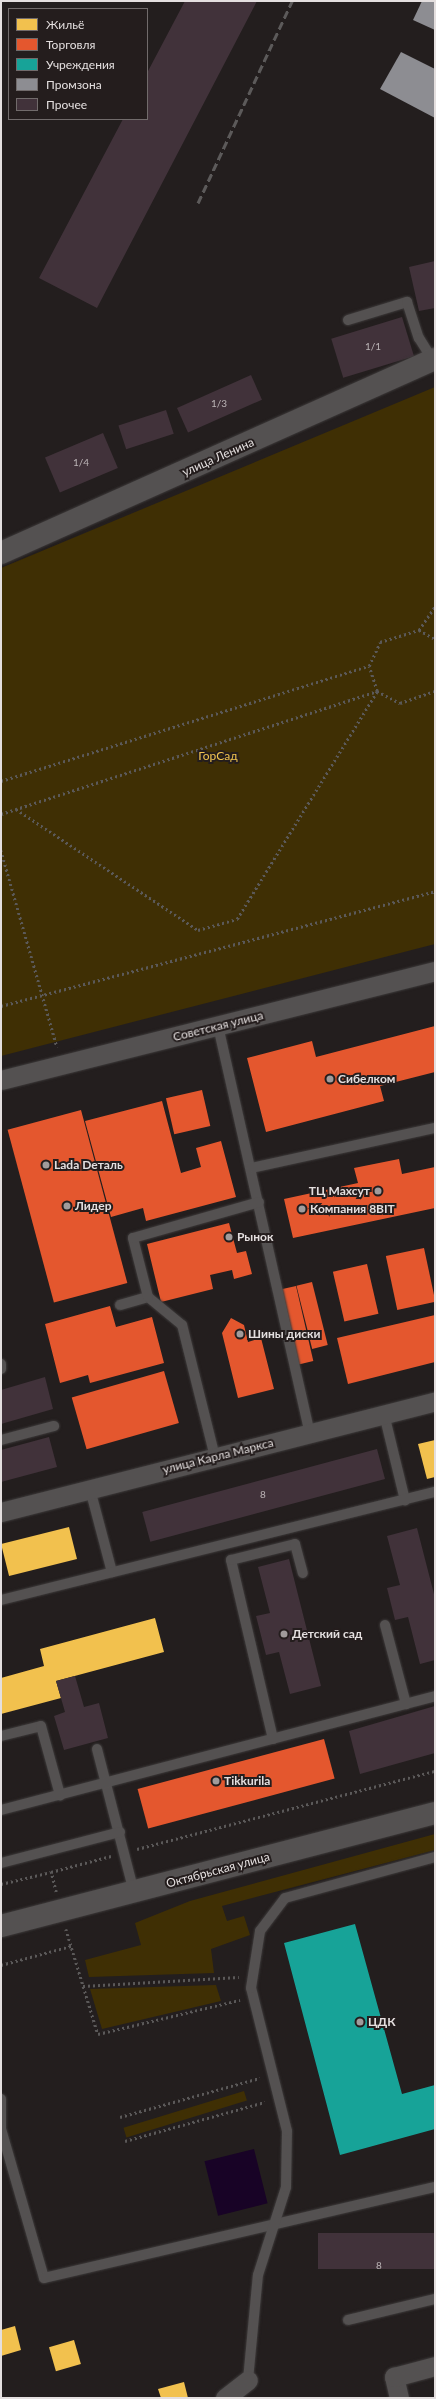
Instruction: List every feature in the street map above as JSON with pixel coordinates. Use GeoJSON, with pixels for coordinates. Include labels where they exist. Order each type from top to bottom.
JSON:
{"type":"FeatureCollection","features":[{"type":"Feature","properties":{"kind":"street","name":"улица Ленина"},"geometry":{"type":"LineString","coordinates":[[1,553],[434,360]]}},
{"type":"Feature","properties":{"kind":"street","name":"Советская улица"},"geometry":{"type":"LineString","coordinates":[[1,1080],[435,971]]}},
{"type":"Feature","properties":{"kind":"street","name":"улица Карла Маркса"},"geometry":{"type":"LineString","coordinates":[[1,1512],[435,1401]]}},
{"type":"Feature","properties":{"kind":"street","name":"Октябрьская улица"},"geometry":{"type":"LineString","coordinates":[[1,1926],[435,1813]]}},
{"type":"Feature","properties":{"kind":"street"},"geometry":{"type":"LineString","coordinates":[[400,2398],[394,2377],[435,2366]]}},
{"type":"Feature","properties":{"kind":"street"},"geometry":{"type":"LineString","coordinates":[[226,2398],[248,2380]]}},
{"type":"Feature","properties":{"kind":"lane"},"geometry":{"type":"LineString","coordinates":[[348,320],[407,302],[419,338],[434,360]]}},
{"type":"Feature","properties":{"kind":"lane"},"geometry":{"type":"LineString","coordinates":[[218,1026],[274,1264],[274,1288],[310,1433]]}},
{"type":"Feature","properties":{"kind":"lane"},"geometry":{"type":"LineString","coordinates":[[251,1168],[435,1128]]}},
{"type":"Feature","properties":{"kind":"lane"},"geometry":{"type":"LineString","coordinates":[[215,1457],[182,1325],[148,1297],[133,1238],[259,1202]]}},
{"type":"Feature","properties":{"kind":"lane"},"geometry":{"type":"LineString","coordinates":[[120,1305],[148,1297]]}},
{"type":"Feature","properties":{"kind":"lane"},"geometry":{"type":"LineString","coordinates":[[1,1364],[1,1369]]}},
{"type":"Feature","properties":{"kind":"lane"},"geometry":{"type":"LineString","coordinates":[[384,1414],[405,1500]]}},
{"type":"Feature","properties":{"kind":"lane"},"geometry":{"type":"LineString","coordinates":[[1,1440],[54,1426]]}},
{"type":"Feature","properties":{"kind":"lane"},"geometry":{"type":"LineString","coordinates":[[90,1489],[112,1572]]}},
{"type":"Feature","properties":{"kind":"lane"},"geometry":{"type":"LineString","coordinates":[[1,1600],[435,1492]]}},
{"type":"Feature","properties":{"kind":"lane"},"geometry":{"type":"LineString","coordinates":[[273,1739],[231,1560],[295,1544],[303,1572]]}},
{"type":"Feature","properties":{"kind":"lane"},"geometry":{"type":"LineString","coordinates":[[385,1625],[406,1704]]}},
{"type":"Feature","properties":{"kind":"lane"},"geometry":{"type":"LineString","coordinates":[[1,1810],[60,1796],[435,1696]]}},
{"type":"Feature","properties":{"kind":"lane"},"geometry":{"type":"LineString","coordinates":[[1,1736],[41,1726],[60,1796]]}},
{"type":"Feature","properties":{"kind":"lane"},"geometry":{"type":"LineString","coordinates":[[97,1749],[126,1852],[134,1892]]}},
{"type":"Feature","properties":{"kind":"lane"},"geometry":{"type":"LineString","coordinates":[[1,1863],[120,1832]]}},
{"type":"Feature","properties":{"kind":"lane"},"geometry":{"type":"LineString","coordinates":[[248,2380],[258,2275],[286,2187],[287,2131],[272,2074],[254,1996],[251,1976],[260,1931],[285,1898],[435,1857]]}},
{"type":"Feature","properties":{"kind":"lane"},"geometry":{"type":"LineString","coordinates":[[1,2099],[1,2129],[4,2149],[44,2278],[435,2187]]}},
{"type":"Feature","properties":{"kind":"lane"},"geometry":{"type":"LineString","coordinates":[[348,2320],[435,2299]]}},
{"type":"Feature","properties":{"kind":"path"},"geometry":{"type":"LineString","coordinates":[[435,606],[419,630],[380,642],[369,666],[377,691],[400,703],[435,691]]}},
{"type":"Feature","properties":{"kind":"path"},"geometry":{"type":"LineString","coordinates":[[419,630],[435,639]]}},
{"type":"Feature","properties":{"kind":"path"},"geometry":{"type":"LineString","coordinates":[[1,781],[369,666]]}},
{"type":"Feature","properties":{"kind":"path"},"geometry":{"type":"LineString","coordinates":[[1,814],[377,691]]}},
{"type":"Feature","properties":{"kind":"path"},"geometry":{"type":"LineString","coordinates":[[16,809],[198,930],[237,919],[377,691]]}},
{"type":"Feature","properties":{"kind":"path"},"geometry":{"type":"LineString","coordinates":[[1,850],[62,1065]]}},
{"type":"Feature","properties":{"kind":"path"},"geometry":{"type":"LineString","coordinates":[[1,1006],[435,891]]}},
{"type":"Feature","properties":{"kind":"path"},"geometry":{"type":"LineString","coordinates":[[1,1884],[435,1772]]}},
{"type":"Feature","properties":{"kind":"path"},"geometry":{"type":"LineString","coordinates":[[51,1872],[71,1946],[98,2034],[254,1996]]}},
{"type":"Feature","properties":{"kind":"path"},"geometry":{"type":"LineString","coordinates":[[1,1965],[71,1946]]}},
{"type":"Feature","properties":{"kind":"path"},"geometry":{"type":"LineString","coordinates":[[83,1986],[251,1976]]}},
{"type":"Feature","properties":{"kind":"path"},"geometry":{"type":"LineString","coordinates":[[120,2118],[272,2074]]}},
{"type":"Feature","properties":{"kind":"path"},"geometry":{"type":"LineString","coordinates":[[125,2141],[279,2098]]}},
{"type":"Feature","properties":{"kind":"green space","name":"ГорСад"},"geometry":{"type":"Polygon","coordinates":[[[435,387],[435,944],[1,1056],[1,568],[435,387]]]}},
{"type":"Feature","properties":{"kind":"green space"},"geometry":{"type":"Polygon","coordinates":[[[435,1834],[435,1850],[222,1906],[227,1921],[244,1916],[250,1935],[211,1949],[214,1973],[89,1977],[85,1960],[141,1945],[135,1923],[190,1901],[435,1834]]]}},
{"type":"Feature","properties":{"kind":"green space"},"geometry":{"type":"Polygon","coordinates":[[[216,1985],[221,2001],[102,2029],[90,1989],[216,1985]]]}},
{"type":"Feature","properties":{"kind":"green space"},"geometry":{"type":"Polygon","coordinates":[[[244,2091],[247,2101],[126,2137],[124,2128],[244,2091]]]}},
{"type":"Feature","properties":{"kind":"shaded area"},"geometry":{"type":"Polygon","coordinates":[[[254,2149],[268,2203],[218,2216],[205,2161],[254,2149]]]}},
{"type":"Feature","properties":{"kind":"building: Жильё"},"geometry":{"type":"Polygon","coordinates":[[[435,1440],[435,1477],[427,1479],[418,1444],[435,1440]]]}},
{"type":"Feature","properties":{"kind":"building: Жильё"},"geometry":{"type":"Polygon","coordinates":[[[69,1527],[77,1559],[9,1576],[1,1544],[69,1527]]]}},
{"type":"Feature","properties":{"kind":"building: Жильё"},"geometry":{"type":"Polygon","coordinates":[[[155,1618],[164,1652],[56,1681],[61,1698],[1,1714],[1,1678],[44,1666],[40,1649],[155,1618]]]}},
{"type":"Feature","properties":{"kind":"building: Жильё"},"geometry":{"type":"Polygon","coordinates":[[[15,2326],[21,2350],[1,2356],[1,2330],[15,2326]]]}},
{"type":"Feature","properties":{"kind":"building: Жильё"},"geometry":{"type":"Polygon","coordinates":[[[74,2340],[81,2364],[56,2371],[49,2347],[74,2340]]]}},
{"type":"Feature","properties":{"kind":"building: Жильё"},"geometry":{"type":"Polygon","coordinates":[[[184,2382],[188,2398],[161,2398],[158,2389],[184,2382]]]}},
{"type":"Feature","properties":{"kind":"building: Торговля","name":"Сибелком"},"geometry":{"type":"Polygon","coordinates":[[[435,1026],[435,1072],[380,1086],[384,1101],[266,1132],[247,1058],[312,1041],[316,1057],[435,1026]]]}},
{"type":"Feature","properties":{"kind":"building: Торговля"},"geometry":{"type":"Polygon","coordinates":[[[202,1090],[210,1126],[174,1134],[166,1098],[202,1090]]]}},
{"type":"Feature","properties":{"kind":"building: Торговля"},"geometry":{"type":"Polygon","coordinates":[[[162,1101],[181,1173],[201,1167],[196,1148],[221,1141],[236,1197],[146,1221],[143,1208],[111,1217],[85,1121],[162,1101]]]}},
{"type":"Feature","properties":{"kind":"building: Торговля","name":"Лидер"},"geometry":{"type":"Polygon","coordinates":[[[81,1110],[127,1283],[54,1303],[8,1130],[81,1110]]]}},
{"type":"Feature","properties":{"kind":"building: Торговля","name":"ТЦ Махсут"},"geometry":{"type":"Polygon","coordinates":[[[399,1159],[402,1174],[435,1167],[435,1208],[293,1238],[284,1199],[358,1183],[354,1168],[399,1159]]]}},
{"type":"Feature","properties":{"kind":"building: Торговля"},"geometry":{"type":"Polygon","coordinates":[[[229,1223],[237,1253],[246,1251],[252,1274],[234,1279],[232,1270],[210,1275],[213,1289],[161,1302],[147,1244],[229,1223]]]}},
{"type":"Feature","properties":{"kind":"building: Торговля"},"geometry":{"type":"Polygon","coordinates":[[[424,1248],[435,1302],[397,1310],[386,1256],[424,1248]]]}},
{"type":"Feature","properties":{"kind":"building: Торговля"},"geometry":{"type":"Polygon","coordinates":[[[367,1264],[378,1314],[344,1322],[333,1272],[367,1264]]]}},
{"type":"Feature","properties":{"kind":"building: Торговля"},"geometry":{"type":"Polygon","coordinates":[[[312,1282],[328,1345],[312,1349],[296,1286],[312,1282]]]}},
{"type":"Feature","properties":{"kind":"building: Торговля"},"geometry":{"type":"Polygon","coordinates":[[[296,1286],[313,1361],[299,1364],[281,1289],[296,1286]]]}},
{"type":"Feature","properties":{"kind":"building: Торговля"},"geometry":{"type":"Polygon","coordinates":[[[110,1306],[116,1327],[152,1317],[164,1363],[90,1383],[88,1375],[60,1383],[45,1324],[110,1306]]]}},
{"type":"Feature","properties":{"kind":"building: Торговля"},"geometry":{"type":"Polygon","coordinates":[[[435,1315],[435,1362],[348,1384],[337,1338],[435,1315]]]}},
{"type":"Feature","properties":{"kind":"building: Торговля"},"geometry":{"type":"Polygon","coordinates":[[[231,1318],[244,1325],[248,1342],[261,1338],[274,1389],[238,1398],[222,1333],[231,1318]]]}},
{"type":"Feature","properties":{"kind":"building: Торговля"},"geometry":{"type":"Polygon","coordinates":[[[164,1371],[179,1423],[87,1449],[72,1397],[164,1371]]]}},
{"type":"Feature","properties":{"kind":"building: Торговля"},"geometry":{"type":"Polygon","coordinates":[[[324,1739],[335,1779],[148,1829],[138,1789],[324,1739]]]}},
{"type":"Feature","properties":{"kind":"building: Учреждения"},"geometry":{"type":"Polygon","coordinates":[[[355,1924],[402,2094],[435,2085],[435,2129],[340,2155],[284,1943],[355,1924]]]}},
{"type":"Feature","properties":{"kind":"building: Промзона"},"geometry":{"type":"Polygon","coordinates":[[[422,1],[435,1],[435,30],[413,20],[422,1]]]}},
{"type":"Feature","properties":{"kind":"building: Промзона"},"geometry":{"type":"Polygon","coordinates":[[[401,52],[435,69],[435,118],[380,89],[401,52]]]}},
{"type":"Feature","properties":{"kind":"building: Прочее"},"geometry":{"type":"Polygon","coordinates":[[[185,1],[257,1],[97,308],[39,278],[122,120],[148,120],[148,71],[185,1]]]}},
{"type":"Feature","properties":{"kind":"building: Прочее"},"geometry":{"type":"Polygon","coordinates":[[[435,261],[435,308],[419,311],[409,267],[435,261]]]}},
{"type":"Feature","properties":{"kind":"building: Прочее"},"geometry":{"type":"Polygon","coordinates":[[[402,317],[414,356],[343,378],[331,339],[402,317]]]}},
{"type":"Feature","properties":{"kind":"building: Прочее"},"geometry":{"type":"Polygon","coordinates":[[[251,375],[262,400],[188,433],[177,408],[251,375]]]}},
{"type":"Feature","properties":{"kind":"building: Прочее"},"geometry":{"type":"Polygon","coordinates":[[[166,410],[174,434],[126,449],[118,425],[166,410]]]}},
{"type":"Feature","properties":{"kind":"building: Прочее"},"geometry":{"type":"Polygon","coordinates":[[[103,433],[118,468],[60,493],[45,458],[103,433]]]}},
{"type":"Feature","properties":{"kind":"building: Прочее"},"geometry":{"type":"Polygon","coordinates":[[[45,1377],[53,1409],[1,1424],[1,1390],[45,1377]]]}},
{"type":"Feature","properties":{"kind":"building: Прочее"},"geometry":{"type":"Polygon","coordinates":[[[49,1437],[57,1467],[1,1482],[1,1450],[49,1437]]]}},
{"type":"Feature","properties":{"kind":"building: Прочее"},"geometry":{"type":"Polygon","coordinates":[[[377,1449],[385,1479],[150,1542],[142,1512],[377,1449]]]}},
{"type":"Feature","properties":{"kind":"building: Прочее"},"geometry":{"type":"Polygon","coordinates":[[[417,1528],[435,1598],[435,1660],[420,1664],[408,1617],[395,1620],[387,1588],[400,1585],[387,1536],[417,1528]]]}},
{"type":"Feature","properties":{"kind":"building: Прочее","name":"Детский сад"},"geometry":{"type":"Polygon","coordinates":[[[289,1559],[321,1686],[290,1694],[279,1652],[266,1655],[256,1616],[270,1613],[258,1567],[289,1559]]]}},
{"type":"Feature","properties":{"kind":"building: Прочее"},"geometry":{"type":"Polygon","coordinates":[[[75,1676],[84,1707],[99,1703],[108,1738],[64,1750],[54,1716],[65,1712],[56,1681],[75,1676]]]}},
{"type":"Feature","properties":{"kind":"building: Прочее"},"geometry":{"type":"Polygon","coordinates":[[[435,1706],[435,1753],[360,1774],[349,1731],[435,1706]]]}},
{"type":"Feature","properties":{"kind":"building: Прочее"},"geometry":{"type":"Polygon","coordinates":[[[318,2233],[435,2233],[435,2269],[318,2269],[318,2233]]]}},
{"type":"Feature","properties":{"kind":"railway"},"geometry":{"type":"LineString","coordinates":[[198,203],[292,1]]}},
{"type":"Feature","properties":{"kind":"place","name":"Сибелком"},"geometry":{"type":"Point","coordinates":[330,1079]}},
{"type":"Feature","properties":{"kind":"place","name":"Lada Dеталь"},"geometry":{"type":"Point","coordinates":[46,1165]}},
{"type":"Feature","properties":{"kind":"place","name":"ТЦ Махсут"},"geometry":{"type":"Point","coordinates":[378,1191]}},
{"type":"Feature","properties":{"kind":"place","name":"Лидер"},"geometry":{"type":"Point","coordinates":[67,1206]}},
{"type":"Feature","properties":{"kind":"place","name":"Компания 8BIT"},"geometry":{"type":"Point","coordinates":[302,1209]}},
{"type":"Feature","properties":{"kind":"place","name":"Рынок"},"geometry":{"type":"Point","coordinates":[229,1237]}},
{"type":"Feature","properties":{"kind":"place","name":"Шины диски"},"geometry":{"type":"Point","coordinates":[240,1334]}},
{"type":"Feature","properties":{"kind":"place","name":"Детский сад"},"geometry":{"type":"Point","coordinates":[284,1634]}},
{"type":"Feature","properties":{"kind":"place","name":"Tikkurila"},"geometry":{"type":"Point","coordinates":[216,1781]}},
{"type":"Feature","properties":{"kind":"place","name":"ЦДК"},"geometry":{"type":"Point","coordinates":[360,2022]}}]}
